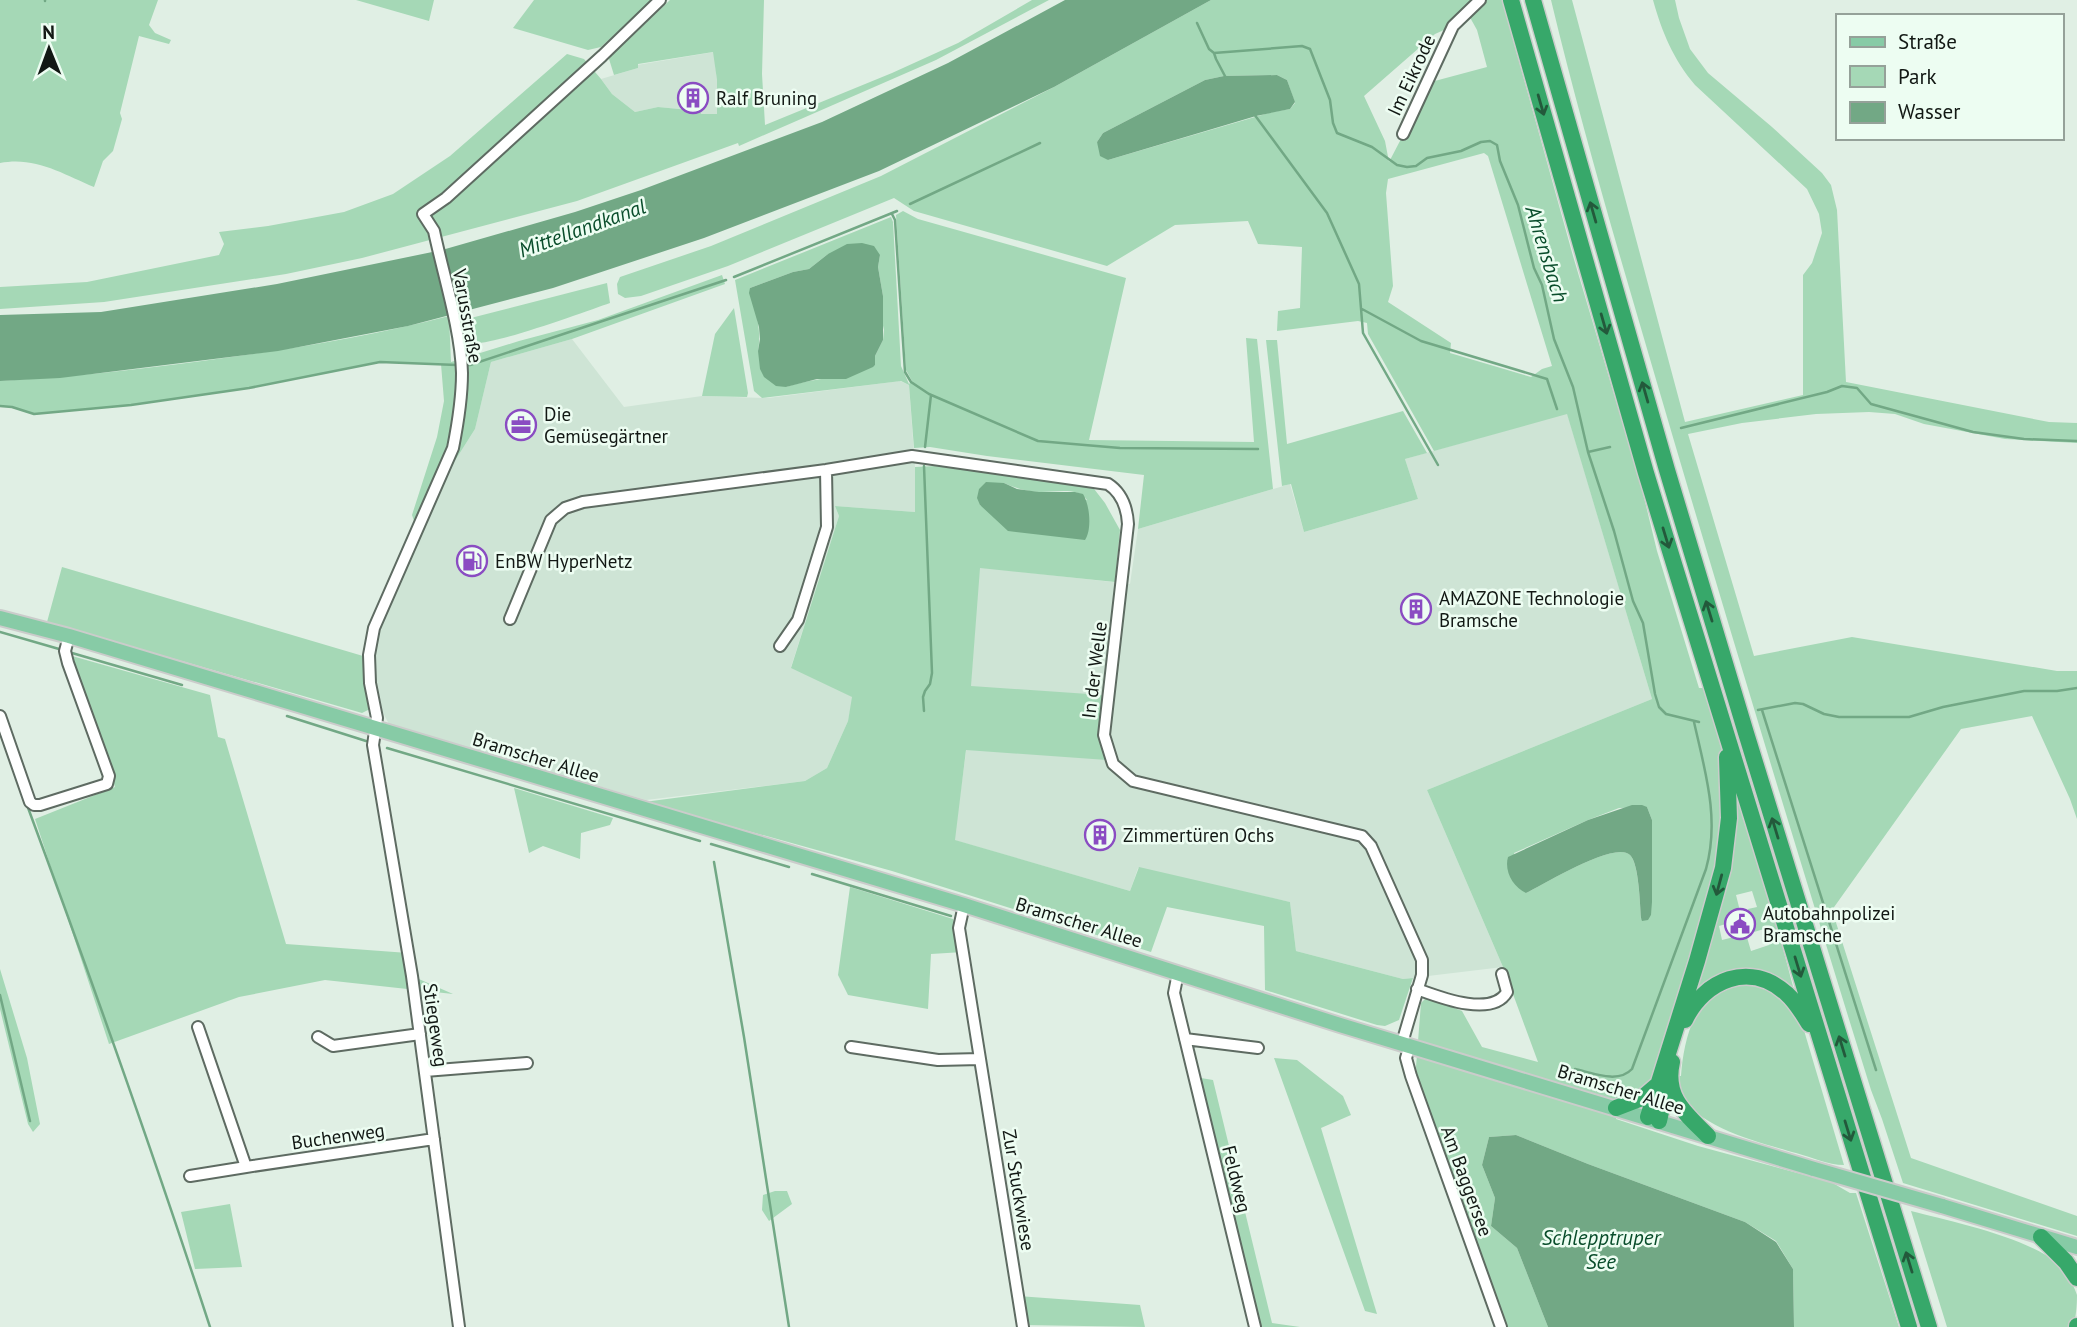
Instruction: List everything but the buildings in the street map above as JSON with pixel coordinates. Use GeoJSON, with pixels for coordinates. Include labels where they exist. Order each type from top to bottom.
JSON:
{"type":"FeatureCollection","features":[{"type":"Feature","properties":{"kind":"highway"},"geometry":{"type":"LineString","coordinates":[[1511,0],[1643,460],[1909,1327]]}},
{"type":"Feature","properties":{"kind":"highway"},"geometry":{"type":"LineString","coordinates":[[1532,0],[1667,470],[1929,1327]]}},
{"type":"Feature","properties":{"kind":"highway"},"geometry":{"type":"LineString","coordinates":[[1653,1119],[1725,859],[1729,818],[1727,737]]}},
{"type":"Feature","properties":{"kind":"highway"},"geometry":{"type":"LineString","coordinates":[[1616,1108],[1642,1098],[1663,1080],[1692,1007],[1713,985],[1730,979],[1756,978],[1777,986],[1793,1000],[1821,1042]]}},
{"type":"Feature","properties":{"kind":"highway"},"geometry":{"type":"LineString","coordinates":[[1663,1080],[1676,1102],[1708,1136]]}},
{"type":"Feature","properties":{"kind":"highway"},"geometry":{"type":"LineString","coordinates":[[2041,1237],[2066,1262],[2077,1278]]}},
{"type":"Feature","properties":{"kind":"main road","name":"Bramscher Allee"},"geometry":{"type":"LineString","coordinates":[[0,618],[69,636],[964,905],[1406,1044],[2077,1247]]}},
{"type":"Feature","properties":{"kind":"street","name":"Varusstraße"},"geometry":{"type":"LineString","coordinates":[[376,729],[377,718],[370,683],[374,628],[453,448],[458,425],[462,372],[456,328],[434,231],[423,214],[446,198],[602,57],[660,0]]}},
{"type":"Feature","properties":{"kind":"street","name":"Im Eikrode"},"geometry":{"type":"LineString","coordinates":[[1404,134],[1453,26],[1480,0]]}},
{"type":"Feature","properties":{"kind":"street","name":"In der Welle"},"geometry":{"type":"LineString","coordinates":[[510,619],[551,520],[565,508],[583,502],[912,456],[1108,484],[1116,489],[1128,509],[1104,734],[1113,764],[1133,781],[1362,836],[1371,846],[1422,960],[1422,975],[1406,1044]]}},
{"type":"Feature","properties":{"kind":"street"},"geometry":{"type":"LineString","coordinates":[[780,646],[798,620],[827,527],[826,470]]}},
{"type":"Feature","properties":{"kind":"street"},"geometry":{"type":"LineString","coordinates":[[0,716],[30,802],[34,805],[107,783],[108,776],[68,663],[65,651],[69,636]]}},
{"type":"Feature","properties":{"kind":"street","name":"Stiegeweg"},"geometry":{"type":"LineString","coordinates":[[376,729],[373,745],[420,1034],[459,1327]]}},
{"type":"Feature","properties":{"kind":"street","name":"Zur Stuckwiese"},"geometry":{"type":"LineString","coordinates":[[964,905],[959,928],[1023,1327]]}},
{"type":"Feature","properties":{"kind":"street","name":"Feldweg"},"geometry":{"type":"LineString","coordinates":[[1178,973],[1174,993],[1255,1327]]}},
{"type":"Feature","properties":{"kind":"street"},"geometry":{"type":"LineString","coordinates":[[1417,989],[1470,1005],[1493,1003],[1502,1000],[1507,992],[1503,974]]}},
{"type":"Feature","properties":{"kind":"street"},"geometry":{"type":"LineString","coordinates":[[198,1027],[246,1167]]}},
{"type":"Feature","properties":{"kind":"street"},"geometry":{"type":"LineString","coordinates":[[318,1037],[333,1046],[420,1034]]}},
{"type":"Feature","properties":{"kind":"street"},"geometry":{"type":"LineString","coordinates":[[1185,1039],[1258,1048]]}},
{"type":"Feature","properties":{"kind":"street","name":"Am Baggersee"},"geometry":{"type":"LineString","coordinates":[[1406,1044],[1406,1058],[1411,1076],[1501,1327]]}},
{"type":"Feature","properties":{"kind":"street"},"geometry":{"type":"LineString","coordinates":[[851,1047],[938,1060],[980,1059]]}},
{"type":"Feature","properties":{"kind":"street"},"geometry":{"type":"LineString","coordinates":[[425,1071],[527,1063]]}},
{"type":"Feature","properties":{"kind":"street","name":"Buchenweg"},"geometry":{"type":"LineString","coordinates":[[190,1176],[435,1139]]}},
{"type":"Feature","properties":{"kind":"shaded area"},"geometry":{"type":"Polygon","coordinates":[[[714,52],[717,114],[658,107],[635,112],[612,94],[601,79],[638,68],[637,65],[714,52]]]}},
{"type":"Feature","properties":{"kind":"shaded area"},"geometry":{"type":"Polygon","coordinates":[[[572,339],[624,407],[702,396],[768,398],[900,381],[909,385],[915,467],[915,512],[835,506],[839,516],[791,667],[853,697],[848,721],[827,768],[805,781],[646,800],[389,724],[381,709],[374,651],[379,629],[439,486],[475,429],[491,362],[572,339]]]}},
{"type":"Feature","properties":{"kind":"shaded area"},"geometry":{"type":"Polygon","coordinates":[[[1567,413],[1652,699],[1427,790],[1503,967],[1403,979],[1296,951],[1290,902],[1138,868],[1130,891],[954,840],[966,752],[979,567],[1130,584],[1138,529],[1290,484],[1304,532],[1418,499],[1405,459],[1567,413]]]}},
{"type":"Feature","properties":{"kind":"green space"},"geometry":{"type":"Polygon","coordinates":[[[0,0],[158,0],[149,25],[155,33],[171,40],[169,44],[139,36],[113,151],[103,161],[94,187],[37,164],[13,161],[0,163],[0,0]]]}},
{"type":"Feature","properties":{"kind":"green space"},"geometry":{"type":"Polygon","coordinates":[[[356,0],[434,0],[429,21],[356,0]]]}},
{"type":"Feature","properties":{"kind":"green space"},"geometry":{"type":"Polygon","coordinates":[[[534,0],[652,0],[601,47],[588,50],[513,28],[534,0]]]}},
{"type":"Feature","properties":{"kind":"green space"},"geometry":{"type":"Polygon","coordinates":[[[670,0],[764,0],[762,74],[765,125],[958,43],[1032,0],[1049,0],[936,60],[739,146],[738,143],[577,201],[362,258],[286,274],[104,302],[0,309],[0,287],[87,282],[219,255],[224,244],[219,232],[344,212],[393,194],[450,156],[567,54],[584,59],[612,94],[635,112],[658,107],[717,114],[717,80],[713,52],[638,64],[638,68],[614,75],[610,53],[620,48],[670,0]]]}},
{"type":"Feature","properties":{"kind":"green space"},"geometry":{"type":"Polygon","coordinates":[[[1211,0],[1502,0],[1573,256],[1641,485],[1657,551],[1699,688],[1712,688],[1727,737],[1795,994],[1765,976],[1702,989],[1649,1086],[1633,1097],[1619,1097],[1616,1119],[1698,1146],[1831,1182],[1850,1193],[1856,1193],[1899,1327],[1794,1327],[1793,1269],[1776,1241],[1745,1222],[1516,1135],[1489,1137],[1482,1165],[1495,1198],[1491,1226],[1517,1248],[1548,1327],[1502,1327],[1418,1083],[1416,1067],[1421,1003],[1425,999],[1432,999],[1462,1011],[1482,1047],[1538,1062],[1503,967],[1427,790],[1652,699],[1567,414],[1434,451],[1368,334],[1367,323],[1358,321],[1277,331],[1278,311],[1300,308],[1302,247],[1258,244],[1248,221],[1175,225],[1107,266],[914,211],[894,198],[728,266],[641,296],[625,298],[618,294],[617,284],[620,277],[711,246],[881,176],[1054,87],[1211,0]],[[1467,12],[1453,26],[1435,34],[1364,96],[1385,141],[1389,162],[1401,139],[1405,139],[1431,82],[1487,67],[1477,30],[1467,12]],[[1277,75],[1224,76],[1205,80],[1103,133],[1097,142],[1108,160],[1290,109],[1295,103],[1287,80],[1277,75]],[[1484,153],[1388,179],[1386,193],[1393,286],[1388,302],[1451,343],[1450,353],[1531,377],[1552,366],[1488,156],[1484,153]],[[1647,807],[1619,808],[1514,853],[1526,893],[1595,858],[1622,852],[1630,855],[1635,867],[1641,919],[1651,915],[1652,820],[1647,807]],[[1752,891],[1736,895],[1740,911],[1734,913],[1736,921],[1719,926],[1722,940],[1746,934],[1751,951],[1769,945],[1764,929],[1754,932],[1748,909],[1757,907],[1752,891]]]}},
{"type":"Feature","properties":{"kind":"green space"},"geometry":{"type":"Polygon","coordinates":[[[1551,0],[1572,0],[1685,422],[1803,395],[1803,275],[1812,263],[1822,233],[1819,214],[1807,189],[1687,75],[1669,45],[1653,0],[1675,0],[1690,49],[1708,73],[1772,127],[1822,173],[1831,185],[1837,210],[1846,382],[2049,422],[2077,423],[2077,443],[2005,439],[1924,424],[1895,414],[1869,412],[1816,414],[1742,423],[1688,434],[1754,656],[1852,637],[2057,671],[2077,671],[2077,819],[2032,716],[1961,729],[1832,910],[1911,1158],[2077,1216],[2077,1236],[1903,1183],[1871,1090],[1696,516],[1624,272],[1551,0]]]}},
{"type":"Feature","properties":{"kind":"green space"},"geometry":{"type":"Polygon","coordinates":[[[903,211],[918,219],[1126,278],[1089,440],[1254,442],[1246,338],[1257,339],[1273,489],[1138,529],[1144,475],[930,447],[914,448],[909,385],[901,381],[762,398],[754,391],[735,280],[891,217],[901,366],[909,384],[912,381],[906,370],[896,215],[903,211]],[[828,254],[809,269],[750,288],[759,327],[758,351],[786,387],[853,373],[875,365],[875,356],[883,340],[884,330],[881,317],[883,296],[878,267],[880,255],[828,254]]]}},
{"type":"Feature","properties":{"kind":"green space"},"geometry":{"type":"Polygon","coordinates":[[[722,275],[725,284],[572,339],[491,362],[475,429],[415,524],[412,515],[437,437],[444,401],[441,364],[380,362],[249,388],[131,405],[34,414],[0,406],[0,381],[127,370],[264,352],[357,337],[449,316],[451,362],[598,320],[722,275]]]}},
{"type":"Feature","properties":{"kind":"green space"},"geometry":{"type":"Polygon","coordinates":[[[607,283],[610,303],[498,340],[471,343],[463,337],[463,320],[607,283]]]}},
{"type":"Feature","properties":{"kind":"green space"},"geometry":{"type":"Polygon","coordinates":[[[734,308],[747,397],[702,396],[715,334],[734,308]]]}},
{"type":"Feature","properties":{"kind":"green space"},"geometry":{"type":"Polygon","coordinates":[[[1266,340],[1277,340],[1287,444],[1403,411],[1427,453],[1405,459],[1418,499],[1304,532],[1291,484],[1282,486],[1266,340]]]}},
{"type":"Feature","properties":{"kind":"green space"},"geometry":{"type":"Polygon","coordinates":[[[935,466],[1091,485],[1120,530],[1115,582],[980,568],[971,686],[1103,695],[1099,737],[1107,760],[966,750],[955,840],[1130,891],[1139,867],[1290,902],[1296,951],[1403,979],[1413,978],[1399,1020],[1385,1026],[1377,1025],[1265,990],[1264,926],[1167,907],[1151,952],[892,871],[644,802],[805,781],[827,768],[848,721],[852,697],[791,668],[839,516],[835,506],[915,512],[915,467],[935,466]],[[1004,483],[980,506],[1087,500],[1078,493],[1033,492],[1004,483]]]}},
{"type":"Feature","properties":{"kind":"green space"},"geometry":{"type":"Polygon","coordinates":[[[62,567],[363,656],[365,688],[370,709],[362,713],[47,622],[62,567]]]}},
{"type":"Feature","properties":{"kind":"green space"},"geometry":{"type":"Polygon","coordinates":[[[72,656],[210,695],[218,737],[225,739],[286,944],[408,953],[412,976],[453,994],[325,980],[239,997],[109,1044],[35,819],[115,787],[72,656]]]}},
{"type":"Feature","properties":{"kind":"green space"},"geometry":{"type":"Polygon","coordinates":[[[514,788],[613,818],[610,825],[581,833],[580,859],[543,846],[529,853],[514,788]]]}},
{"type":"Feature","properties":{"kind":"green space"},"geometry":{"type":"Polygon","coordinates":[[[850,887],[953,919],[963,952],[931,954],[928,1009],[848,995],[838,975],[850,887]]]}},
{"type":"Feature","properties":{"kind":"green space"},"geometry":{"type":"Polygon","coordinates":[[[0,969],[27,1058],[40,1124],[33,1132],[28,1124],[0,1009],[0,969]]]}},
{"type":"Feature","properties":{"kind":"green space"},"geometry":{"type":"Polygon","coordinates":[[[1743,983],[1759,984],[1787,999],[1803,1027],[1844,1165],[1832,1164],[1766,1144],[1715,1125],[1689,1105],[1681,1093],[1678,1076],[1681,1076],[1686,1043],[1698,1011],[1715,992],[1743,983]]]}},
{"type":"Feature","properties":{"kind":"green space"},"geometry":{"type":"Polygon","coordinates":[[[1274,1058],[1297,1060],[1343,1096],[1351,1115],[1321,1128],[1377,1314],[1365,1311],[1274,1058]]]}},
{"type":"Feature","properties":{"kind":"green space"},"geometry":{"type":"Polygon","coordinates":[[[1195,1077],[1213,1080],[1272,1323],[1300,1327],[1255,1327],[1195,1077]]]}},
{"type":"Feature","properties":{"kind":"green space"},"geometry":{"type":"Polygon","coordinates":[[[787,1191],[792,1204],[769,1221],[762,1210],[763,1195],[787,1191]]]}},
{"type":"Feature","properties":{"kind":"green space"},"geometry":{"type":"Polygon","coordinates":[[[230,1204],[242,1267],[195,1269],[181,1212],[230,1204]]]}},
{"type":"Feature","properties":{"kind":"green space"},"geometry":{"type":"Polygon","coordinates":[[[1911,1211],[2027,1245],[2057,1263],[2077,1295],[2073,1327],[1947,1327],[1911,1211]]]}},
{"type":"Feature","properties":{"kind":"green space"},"geometry":{"type":"Polygon","coordinates":[[[1018,1296],[1140,1305],[1145,1327],[1023,1325],[1018,1296]]]}},
{"type":"Feature","properties":{"kind":"water","name":"Mittellandkanal"},"geometry":{"type":"Polygon","coordinates":[[[1065,0],[1211,0],[1054,87],[879,171],[704,238],[553,288],[408,326],[278,351],[60,378],[0,381],[0,315],[101,312],[277,284],[442,250],[575,212],[822,122],[948,63],[1065,0]]]}},
{"type":"Feature","properties":{"kind":"water"},"geometry":{"type":"Polygon","coordinates":[[[1277,75],[1287,80],[1295,102],[1290,109],[1256,116],[1108,160],[1100,156],[1097,142],[1103,133],[1205,80],[1224,76],[1277,75]]]}},
{"type":"Feature","properties":{"kind":"water"},"geometry":{"type":"Polygon","coordinates":[[[862,243],[874,246],[880,255],[878,267],[883,296],[883,340],[875,356],[875,365],[846,379],[817,379],[786,387],[776,386],[764,377],[760,369],[759,327],[750,288],[809,269],[847,244],[862,243]]]}},
{"type":"Feature","properties":{"kind":"water"},"geometry":{"type":"Polygon","coordinates":[[[986,482],[1004,483],[1017,489],[1039,492],[1083,494],[1089,517],[1089,530],[1085,540],[1008,531],[980,505],[977,498],[979,489],[986,482]]]}},
{"type":"Feature","properties":{"kind":"water"},"geometry":{"type":"Polygon","coordinates":[[[1632,805],[1647,807],[1652,820],[1652,902],[1648,920],[1642,921],[1641,918],[1633,859],[1622,852],[1595,858],[1526,893],[1514,883],[1507,868],[1508,857],[1588,820],[1632,805]]]}},
{"type":"Feature","properties":{"kind":"water","name":"Schlepptruper See"},"geometry":{"type":"Polygon","coordinates":[[[1516,1135],[1745,1222],[1776,1242],[1793,1269],[1794,1327],[1548,1327],[1517,1248],[1491,1226],[1495,1198],[1482,1165],[1489,1137],[1516,1135]]]}},
{"type":"Feature","properties":{"kind":"waterway","name":"Ahrensbach"},"geometry":{"type":"LineString","coordinates":[[1197,23],[1209,49],[1214,53],[1302,46],[1310,49],[1330,100],[1337,133],[1372,147],[1397,165],[1416,166],[1427,158],[1461,151],[1481,142],[1490,141],[1497,145],[1500,161],[1518,205],[1534,268],[1542,285],[1554,339],[1573,387],[1588,452],[1633,601],[1643,623],[1659,707],[1666,714],[1699,722]]}},
{"type":"Feature","properties":{"kind":"waterway"},"geometry":{"type":"LineString","coordinates":[[1214,53],[1226,78]]}},
{"type":"Feature","properties":{"kind":"waterway"},"geometry":{"type":"LineString","coordinates":[[1254,114],[1327,213],[1359,284],[1363,333],[1438,465]]}},
{"type":"Feature","properties":{"kind":"waterway"},"geometry":{"type":"LineString","coordinates":[[910,204],[1040,143]]}},
{"type":"Feature","properties":{"kind":"waterway"},"geometry":{"type":"LineString","coordinates":[[734,277],[897,211]]}},
{"type":"Feature","properties":{"kind":"waterway"},"geometry":{"type":"LineString","coordinates":[[892,214],[895,220],[905,372],[911,382],[929,394],[1038,441],[1120,448],[1258,449]]}},
{"type":"Feature","properties":{"kind":"waterway"},"geometry":{"type":"LineString","coordinates":[[463,365],[470,365],[726,280]]}},
{"type":"Feature","properties":{"kind":"waterway"},"geometry":{"type":"LineString","coordinates":[[1362,309],[1421,341],[1547,379],[1557,409]]}},
{"type":"Feature","properties":{"kind":"waterway"},"geometry":{"type":"LineString","coordinates":[[0,406],[34,414],[131,405],[249,388],[380,362],[457,365]]}},
{"type":"Feature","properties":{"kind":"waterway"},"geometry":{"type":"LineString","coordinates":[[1681,428],[1842,386],[1857,388],[1871,404],[1973,432],[2024,439],[2077,441]]}},
{"type":"Feature","properties":{"kind":"waterway"},"geometry":{"type":"LineString","coordinates":[[925,447],[931,395]]}},
{"type":"Feature","properties":{"kind":"waterway"},"geometry":{"type":"LineString","coordinates":[[1588,452],[1610,447]]}},
{"type":"Feature","properties":{"kind":"waterway"},"geometry":{"type":"LineString","coordinates":[[924,466],[932,673],[923,697],[924,711]]}},
{"type":"Feature","properties":{"kind":"waterway"},"geometry":{"type":"LineString","coordinates":[[0,632],[59,649]]}},
{"type":"Feature","properties":{"kind":"waterway"},"geometry":{"type":"LineString","coordinates":[[72,653],[182,685]]}},
{"type":"Feature","properties":{"kind":"waterway","name":"Ahrensbach"},"geometry":{"type":"LineString","coordinates":[[1758,710],[1795,703],[1839,717],[1909,717],[1943,707],[2024,691],[2077,688]]}},
{"type":"Feature","properties":{"kind":"waterway"},"geometry":{"type":"LineString","coordinates":[[1762,710],[1876,1070]]}},
{"type":"Feature","properties":{"kind":"waterway"},"geometry":{"type":"LineString","coordinates":[[287,716],[366,741]]}},
{"type":"Feature","properties":{"kind":"waterway"},"geometry":{"type":"LineString","coordinates":[[1575,1069],[1613,1077],[1632,1069],[1706,869],[1712,832],[1711,813],[1694,722]]}},
{"type":"Feature","properties":{"kind":"waterway"},"geometry":{"type":"LineString","coordinates":[[387,748],[700,841]]}},
{"type":"Feature","properties":{"kind":"waterway"},"geometry":{"type":"LineString","coordinates":[[27,805],[121,1065],[210,1327]]}},
{"type":"Feature","properties":{"kind":"waterway"},"geometry":{"type":"LineString","coordinates":[[711,844],[789,867]]}},
{"type":"Feature","properties":{"kind":"waterway"},"geometry":{"type":"LineString","coordinates":[[714,862],[789,1327]]}},
{"type":"Feature","properties":{"kind":"waterway"},"geometry":{"type":"LineString","coordinates":[[812,874],[951,916]]}},
{"type":"Feature","properties":{"kind":"waterway"},"geometry":{"type":"LineString","coordinates":[[0,995],[30,1121]]}},
{"type":"Feature","properties":{"kind":"place","name":"Ralf Bruning"},"geometry":{"type":"Point","coordinates":[693,98]}},
{"type":"Feature","properties":{"kind":"place","name":"Die Gemüsegärtner"},"geometry":{"type":"Point","coordinates":[521,425]}},
{"type":"Feature","properties":{"kind":"place","name":"EnBW HyperNetz"},"geometry":{"type":"Point","coordinates":[472,561]}},
{"type":"Feature","properties":{"kind":"place","name":"AMAZONE Technologie Bramsche"},"geometry":{"type":"Point","coordinates":[1416,609]}},
{"type":"Feature","properties":{"kind":"place","name":"Zimmertüren Ochs"},"geometry":{"type":"Point","coordinates":[1100,835]}},
{"type":"Feature","properties":{"kind":"place","name":"Autobahnpolizei Bramsche"},"geometry":{"type":"Point","coordinates":[1740,924]}}]}
